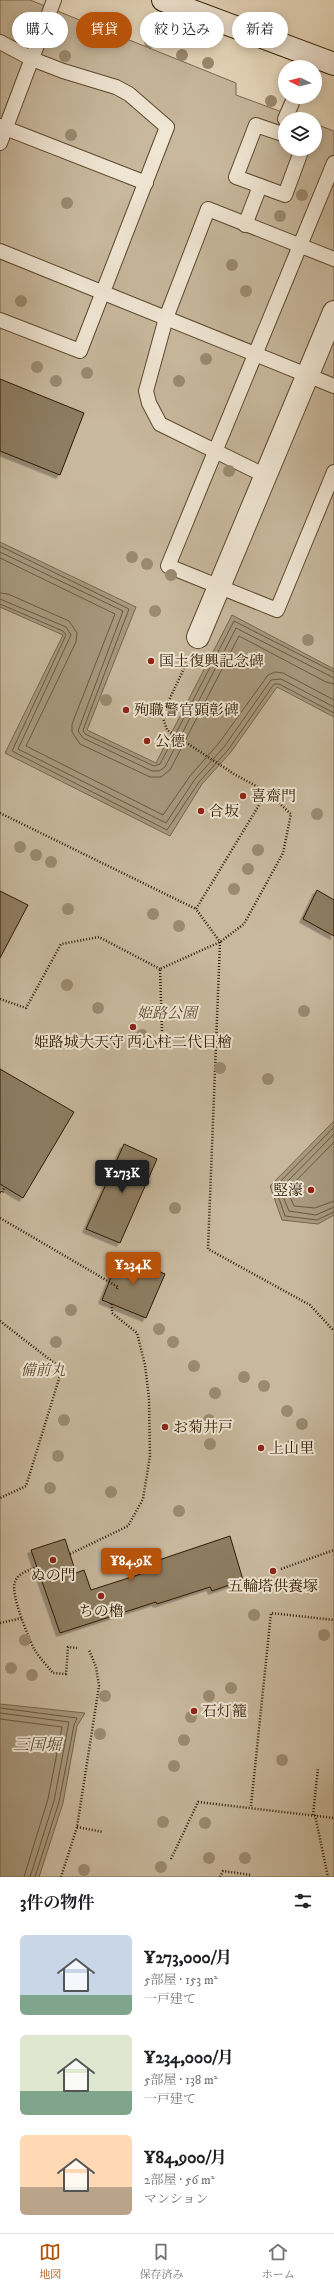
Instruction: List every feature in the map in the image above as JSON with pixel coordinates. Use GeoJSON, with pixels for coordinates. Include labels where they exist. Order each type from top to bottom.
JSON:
{"type":"FeatureCollection","features":[{"type":"Feature","properties":{"kind":"street"},"geometry":{"type":"LineString","coordinates":[[164,0],[334,64]]}},
{"type":"Feature","properties":{"kind":"street"},"geometry":{"type":"LineString","coordinates":[[198,637],[334,312]]}},
{"type":"Feature","properties":{"kind":"lane"},"geometry":{"type":"LineString","coordinates":[[0,143],[3,127],[32,59],[54,0]]}},
{"type":"Feature","properties":{"kind":"lane"},"geometry":{"type":"LineString","coordinates":[[0,42],[32,59],[63,72],[116,87],[129,94],[167,127],[80,351],[0,320]]}},
{"type":"Feature","properties":{"kind":"lane"},"geometry":{"type":"LineString","coordinates":[[278,126],[256,124],[236,177],[285,195],[299,156]]}},
{"type":"Feature","properties":{"kind":"lane"},"geometry":{"type":"LineString","coordinates":[[3,127],[146,183]]}},
{"type":"Feature","properties":{"kind":"lane"},"geometry":{"type":"LineString","coordinates":[[334,163],[168,566],[277,610],[334,472]]}},
{"type":"Feature","properties":{"kind":"lane"},"geometry":{"type":"LineString","coordinates":[[245,224],[260,186]]}},
{"type":"Feature","properties":{"kind":"lane"},"geometry":{"type":"LineString","coordinates":[[266,476],[160,424],[149,402],[146,391],[166,318],[208,209],[334,259]]}},
{"type":"Feature","properties":{"kind":"lane"},"geometry":{"type":"LineString","coordinates":[[0,251],[334,386]]}},
{"type":"Feature","properties":{"kind":"path"},"geometry":{"type":"LineString","coordinates":[[160,969],[220,942],[244,924],[283,853],[291,814],[267,792],[234,774],[167,730],[162,715],[198,637]]}},
{"type":"Feature","properties":{"kind":"path"},"geometry":{"type":"LineString","coordinates":[[196,909],[267,792]]}},
{"type":"Feature","properties":{"kind":"path"},"geometry":{"type":"LineString","coordinates":[[0,813],[196,909],[220,942],[208,1249],[310,1305],[334,1330]]}},
{"type":"Feature","properties":{"kind":"path"},"geometry":{"type":"LineString","coordinates":[[0,999],[26,1008],[61,944],[99,937],[160,969]]}},
{"type":"Feature","properties":{"kind":"path"},"geometry":{"type":"LineString","coordinates":[[160,969],[162,1031]]}},
{"type":"Feature","properties":{"kind":"path"},"geometry":{"type":"LineString","coordinates":[[0,1192],[2,1193],[4,1188]]}},
{"type":"Feature","properties":{"kind":"path"},"geometry":{"type":"LineString","coordinates":[[0,1218],[118,1287],[116,1292]]}},
{"type":"Feature","properties":{"kind":"path"},"geometry":{"type":"LineString","coordinates":[[70,1554],[128,1526],[143,1499],[149,1463],[149,1398],[145,1365],[137,1333],[112,1313],[112,1304]]}},
{"type":"Feature","properties":{"kind":"path"},"geometry":{"type":"LineString","coordinates":[[0,1321],[62,1370],[26,1486],[0,1498]]}},
{"type":"Feature","properties":{"kind":"path"},"geometry":{"type":"LineString","coordinates":[[281,1569],[334,1550]]}},
{"type":"Feature","properties":{"kind":"path"},"geometry":{"type":"LineString","coordinates":[[37,1566],[20,1574],[15,1581],[14,1588],[22,1618],[35,1650],[53,1673],[66,1674],[68,1647],[77,1648]]}},
{"type":"Feature","properties":{"kind":"path"},"geometry":{"type":"LineString","coordinates":[[251,1806],[271,1613],[334,1620]]}},
{"type":"Feature","properties":{"kind":"path"},"geometry":{"type":"LineString","coordinates":[[0,1623],[22,1618]]}},
{"type":"Feature","properties":{"kind":"path"},"geometry":{"type":"LineString","coordinates":[[61,1877],[77,1827],[99,1686],[96,1667],[89,1650]]}},
{"type":"Feature","properties":{"kind":"path"},"geometry":{"type":"LineString","coordinates":[[318,1768],[314,1815],[328,1877]]}},
{"type":"Feature","properties":{"kind":"path"},"geometry":{"type":"LineString","coordinates":[[171,1859],[198,1802],[251,1806],[334,1818]]}},
{"type":"Feature","properties":{"kind":"path"},"geometry":{"type":"LineString","coordinates":[[77,1827],[103,1832]]}},
{"type":"Feature","properties":{"kind":"path"},"geometry":{"type":"LineString","coordinates":[[220,1877],[223,1872],[251,1875]]}},
{"type":"Feature","properties":{"kind":"green space","name":"姫路公園"},"geometry":{"type":"Polygon","coordinates":[[[0,0],[30,0],[60,12],[12,12],[12,48],[68,48],[68,15],[76,19],[76,48],[132,48],[132,41],[140,44],[140,48],[149,48],[236,83],[236,95],[282,112],[278,112],[278,156],[322,156],[322,127],[334,131],[334,1877],[0,1877],[0,0]]]}},
{"type":"Feature","properties":{"kind":"water"},"geometry":{"type":"Polygon","coordinates":[[[0,542],[136,607],[87,730],[156,763],[232,615],[334,669],[334,717],[277,687],[231,752],[202,784],[170,836],[5,753],[63,635],[0,607],[0,542]]]}},
{"type":"Feature","properties":{"kind":"water"},"geometry":{"type":"Polygon","coordinates":[[[334,1121],[334,1215],[318,1224],[282,1220],[270,1186],[334,1121]]]}},
{"type":"Feature","properties":{"kind":"water","name":"三国堀"},"geometry":{"type":"Polygon","coordinates":[[[0,1704],[85,1713],[77,1726],[63,1803],[39,1877],[0,1877],[0,1704]]]}},
{"type":"Feature","properties":{"kind":"building"},"geometry":{"type":"Polygon","coordinates":[[[0,379],[84,413],[60,475],[0,451],[0,379]]]}},
{"type":"Feature","properties":{"kind":"building"},"geometry":{"type":"Polygon","coordinates":[[[317,890],[334,900],[334,936],[303,919],[317,890]]]}},
{"type":"Feature","properties":{"kind":"building"},"geometry":{"type":"Polygon","coordinates":[[[0,891],[28,905],[0,958],[0,891]]]}},
{"type":"Feature","properties":{"kind":"building"},"geometry":{"type":"Polygon","coordinates":[[[0,1069],[74,1112],[23,1198],[0,1184],[0,1069]]]}},
{"type":"Feature","properties":{"kind":"building"},"geometry":{"type":"Polygon","coordinates":[[[124,1144],[157,1159],[120,1243],[86,1229],[124,1144]]]}},
{"type":"Feature","properties":{"kind":"building"},"geometry":{"type":"Polygon","coordinates":[[[120,1254],[165,1274],[146,1318],[102,1300],[120,1254]]]}},
{"type":"Feature","properties":{"kind":"building"},"geometry":{"type":"Polygon","coordinates":[[[230,1536],[243,1580],[212,1591],[210,1587],[157,1604],[156,1602],[60,1633],[31,1550],[65,1539],[76,1573],[84,1570],[91,1590],[147,1572],[144,1565],[230,1536]]]}},
{"type":"Feature","properties":{"kind":"place","name":"国土復興記念碑"},"geometry":{"type":"Point","coordinates":[151,661]}},
{"type":"Feature","properties":{"kind":"place","name":"殉職警官顕彰碑"},"geometry":{"type":"Point","coordinates":[126,710]}},
{"type":"Feature","properties":{"kind":"place","name":"公德"},"geometry":{"type":"Point","coordinates":[147,741]}},
{"type":"Feature","properties":{"kind":"place","name":"喜齋門"},"geometry":{"type":"Point","coordinates":[243,796]}},
{"type":"Feature","properties":{"kind":"place","name":"合坂"},"geometry":{"type":"Point","coordinates":[201,811]}},
{"type":"Feature","properties":{"kind":"place","name":"姫路城大天守 西心柱二代目檜"},"geometry":{"type":"Point","coordinates":[133,1027]}},
{"type":"Feature","properties":{"kind":"place","name":"竪濠"},"geometry":{"type":"Point","coordinates":[311,1190]}},
{"type":"Feature","properties":{"kind":"place","name":"お菊井戸"},"geometry":{"type":"Point","coordinates":[165,1427]}},
{"type":"Feature","properties":{"kind":"place","name":"上山里"},"geometry":{"type":"Point","coordinates":[261,1448]}},
{"type":"Feature","properties":{"kind":"place","name":"ぬの門"},"geometry":{"type":"Point","coordinates":[53,1560]}},
{"type":"Feature","properties":{"kind":"place","name":"五輪塔供養塚"},"geometry":{"type":"Point","coordinates":[273,1571]}},
{"type":"Feature","properties":{"kind":"place","name":"ちの櫓"},"geometry":{"type":"Point","coordinates":[101,1596]}},
{"type":"Feature","properties":{"kind":"place","name":"石灯籠"},"geometry":{"type":"Point","coordinates":[194,1711]}},
{"type":"Feature","properties":{"kind":"park label","name":"備前丸"},"geometry":{"type":"Point","coordinates":[43,1370]}}]}
